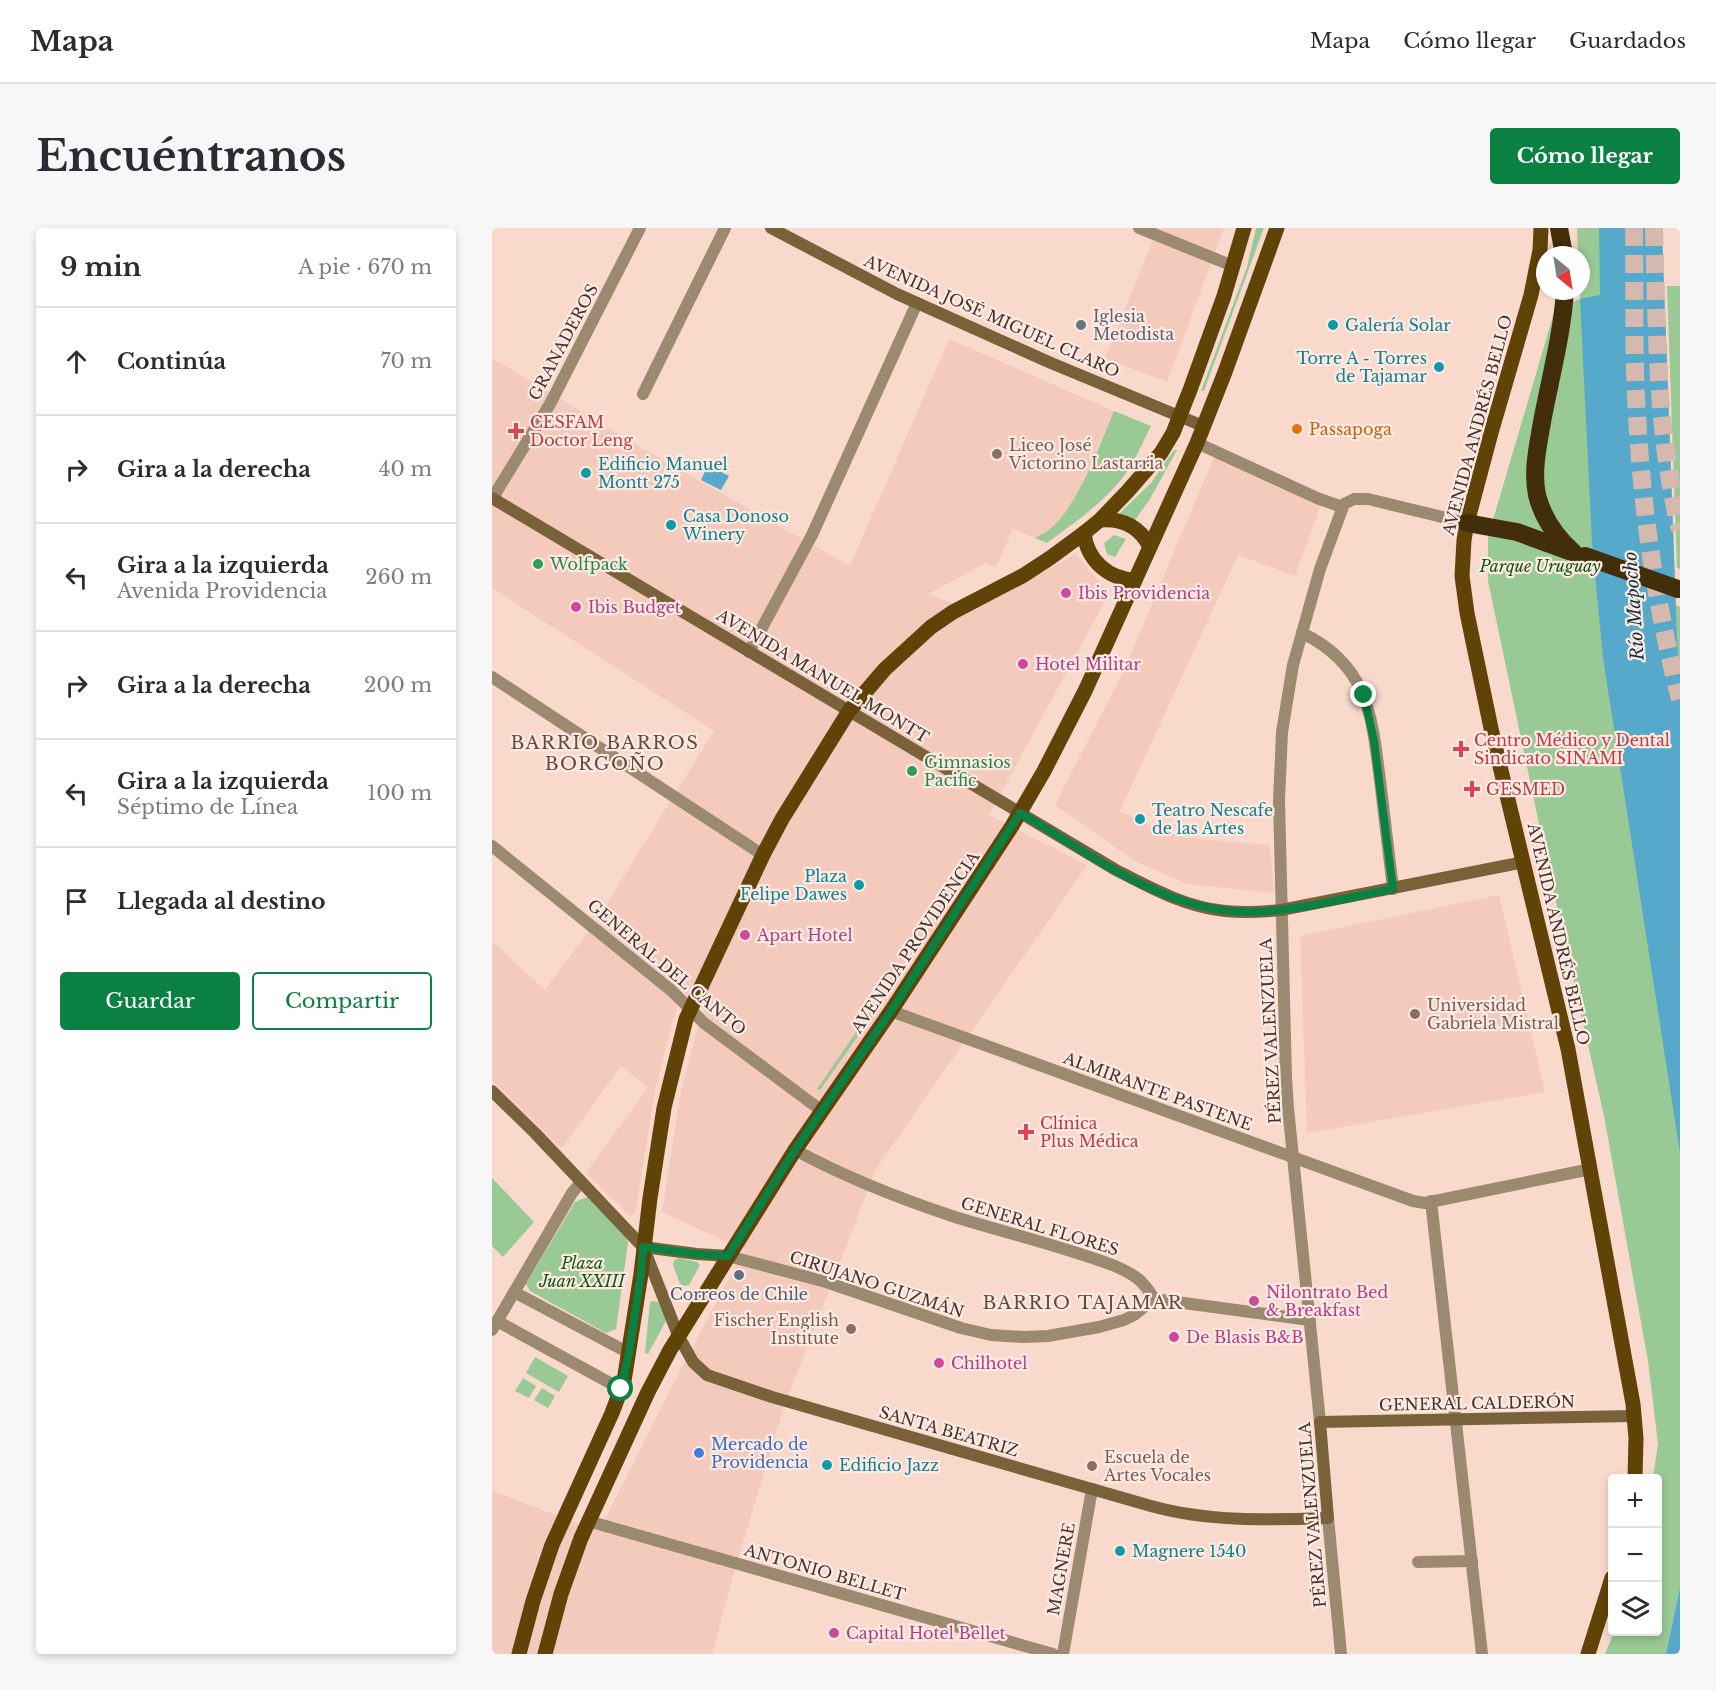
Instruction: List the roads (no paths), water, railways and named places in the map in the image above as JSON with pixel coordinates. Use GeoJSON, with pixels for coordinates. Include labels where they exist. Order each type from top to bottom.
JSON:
{"type":"FeatureCollection","features":[{"type":"Feature","properties":{"kind":"highway"},"geometry":{"type":"LineString","coordinates":[[1558,228],[1562,246]]}},
{"type":"Feature","properties":{"kind":"highway"},"geometry":{"type":"LineString","coordinates":[[1564,300],[1535,472],[1537,495],[1545,516],[1557,536],[1579,554]]}},
{"type":"Feature","properties":{"kind":"highway"},"geometry":{"type":"LineString","coordinates":[[1467,523],[1517,532],[1679,590]]}},
{"type":"Feature","properties":{"kind":"main road"},"geometry":{"type":"LineString","coordinates":[[519,1654],[552,1545],[621,1389],[629,1353],[664,1108],[686,1019],[763,855],[787,811],[849,711],[885,669],[931,627],[953,612],[1024,575],[1084,533],[1100,520],[1161,453],[1180,416],[1224,296],[1244,228]]}},
{"type":"Feature","properties":{"kind":"main road","name":"AVENIDA PROVIDENCIA"},"geometry":{"type":"LineString","coordinates":[[545,1654],[566,1578],[588,1521],[648,1392],[678,1335],[795,1150],[891,1011],[1020,813],[1096,671],[1197,443],[1277,228]]}},
{"type":"Feature","properties":{"kind":"main road","name":"AVENIDA ANDRÉS BELLO"},"geometry":{"type":"LineString","coordinates":[[1541,228],[1540,250],[1533,286],[1467,523],[1462,556],[1462,576],[1467,613],[1492,733],[1568,1049],[1591,1168],[1634,1416],[1635,1474]]}},
{"type":"Feature","properties":{"kind":"main road"},"geometry":{"type":"LineString","coordinates":[[1100,520],[1114,520],[1132,526],[1143,536],[1150,548]]}},
{"type":"Feature","properties":{"kind":"main road"},"geometry":{"type":"LineString","coordinates":[[1084,533],[1089,550],[1102,568],[1118,577],[1135,580]]}},
{"type":"Feature","properties":{"kind":"main road"},"geometry":{"type":"LineString","coordinates":[[1588,1654],[1611,1582]]}},
{"type":"Feature","properties":{"kind":"street","name":"GRANADEROS"},"geometry":{"type":"LineString","coordinates":[[492,498],[550,404],[640,228]]}},
{"type":"Feature","properties":{"kind":"street"},"geometry":{"type":"LineString","coordinates":[[643,394],[725,228]]}},
{"type":"Feature","properties":{"kind":"street","name":"AVENIDA JOSÉ MIGUEL CLARO"},"geometry":{"type":"LineString","coordinates":[[771,228],[872,282],[917,303],[1051,363],[1203,426]]}},
{"type":"Feature","properties":{"kind":"street"},"geometry":{"type":"LineString","coordinates":[[1139,228],[1233,266]]}},
{"type":"Feature","properties":{"kind":"street"},"geometry":{"type":"LineString","coordinates":[[749,652],[812,536],[917,303]]}},
{"type":"Feature","properties":{"kind":"street"},"geometry":{"type":"LineString","coordinates":[[1197,443],[1317,498],[1342,507],[1350,500],[1368,499],[1467,523]]}},
{"type":"Feature","properties":{"kind":"street","name":"AVENIDA MANUEL MONTT"},"geometry":{"type":"LineString","coordinates":[[492,498],[1116,870],[1176,900],[1225,911],[1281,910],[1524,862]]}},
{"type":"Feature","properties":{"kind":"street","name":"PÉREZ VALENZUELA"},"geometry":{"type":"LineString","coordinates":[[1341,1654],[1287,1098],[1279,801],[1280,750],[1290,684],[1320,569],[1342,507]]}},
{"type":"Feature","properties":{"kind":"street"},"geometry":{"type":"LineString","coordinates":[[1302,633],[1336,655],[1352,674],[1364,695],[1374,741],[1393,889]]}},
{"type":"Feature","properties":{"kind":"street"},"geometry":{"type":"LineString","coordinates":[[492,677],[763,855]]}},
{"type":"Feature","properties":{"kind":"street","name":"GENERAL DEL CANTO"},"geometry":{"type":"LineString","coordinates":[[492,846],[672,991],[704,1023],[822,1111]]}},
{"type":"Feature","properties":{"kind":"street","name":"ALMIRANTE PASTENE"},"geometry":{"type":"LineString","coordinates":[[891,1011],[1413,1201],[1431,1201],[1591,1168]]}},
{"type":"Feature","properties":{"kind":"street"},"geometry":{"type":"LineString","coordinates":[[492,1091],[643,1247],[728,1256]]}},
{"type":"Feature","properties":{"kind":"street","name":"GENERAL FLORES"},"geometry":{"type":"LineString","coordinates":[[795,1150],[831,1170],[872,1188],[950,1215],[1115,1266],[1144,1283],[1154,1299]]}},
{"type":"Feature","properties":{"kind":"street"},"geometry":{"type":"LineString","coordinates":[[581,1182],[572,1193],[494,1326],[621,1389]]}},
{"type":"Feature","properties":{"kind":"street"},"geometry":{"type":"LineString","coordinates":[[1431,1201],[1482,1654]]}},
{"type":"Feature","properties":{"kind":"street","name":"SANTA BEATRIZ"},"geometry":{"type":"LineString","coordinates":[[643,1247],[678,1335],[697,1367],[707,1375],[772,1397],[1180,1513],[1244,1518],[1328,1518]]}},
{"type":"Feature","properties":{"kind":"street","name":"CIRUJANO GUZMÁN"},"geometry":{"type":"LineString","coordinates":[[728,1256],[826,1282],[961,1328],[991,1335],[1048,1336],[1099,1327],[1134,1316],[1154,1299]]}},
{"type":"Feature","properties":{"kind":"street"},"geometry":{"type":"LineString","coordinates":[[514,1292],[629,1353]]}},
{"type":"Feature","properties":{"kind":"street"},"geometry":{"type":"LineString","coordinates":[[1154,1299],[1310,1320]]}},
{"type":"Feature","properties":{"kind":"street","name":"GENERAL CALDERÓN"},"geometry":{"type":"LineString","coordinates":[[1320,1422],[1634,1416]]}},
{"type":"Feature","properties":{"kind":"street","name":"MAGNERE"},"geometry":{"type":"LineString","coordinates":[[1063,1654],[1092,1489]]}},
{"type":"Feature","properties":{"kind":"street","name":"ANTONIO BELLET"},"geometry":{"type":"LineString","coordinates":[[588,1521],[1053,1654]]}},
{"type":"Feature","properties":{"kind":"street"},"geometry":{"type":"LineString","coordinates":[[1418,1562],[1472,1561]]}},
{"type":"Feature","properties":{"kind":"water","name":"Río Mapocho"},"geometry":{"type":"Polygon","coordinates":[[[1599,228],[1662,228],[1680,674],[1680,1153],[1603,658],[1592,543],[1580,300],[1590,300],[1590,297],[1600,295],[1599,228]]]}},
{"type":"Feature","properties":{"kind":"water"},"geometry":{"type":"Polygon","coordinates":[[[708,465],[729,476],[721,490],[701,480],[708,465]]]}},
{"type":"Feature","properties":{"kind":"water"},"geometry":{"type":"Polygon","coordinates":[[[1680,1587],[1680,1654],[1666,1654],[1680,1587]]]}},
{"type":"Feature","properties":{"kind":"tunnel"},"geometry":{"type":"LineString","coordinates":[[1634,228],[1635,368],[1642,487],[1657,594],[1680,699]]}},
{"type":"Feature","properties":{"kind":"tunnel"},"geometry":{"type":"LineString","coordinates":[[1654,228],[1662,418],[1672,493],[1680,530]]}},
{"type":"Feature","properties":{"kind":"place","name":"Iglesia Metodista"},"geometry":{"type":"Point","coordinates":[1081,325]}},
{"type":"Feature","properties":{"kind":"place","name":"Galería Solar"},"geometry":{"type":"Point","coordinates":[1333,325]}},
{"type":"Feature","properties":{"kind":"place","name":"Torre A - Torres de Tajamar"},"geometry":{"type":"Point","coordinates":[1439,367]}},
{"type":"Feature","properties":{"kind":"place","name":"Passapoga"},"geometry":{"type":"Point","coordinates":[1297,429]}},
{"type":"Feature","properties":{"kind":"place","name":"CESFAM Doctor Leng"},"geometry":{"type":"Point","coordinates":[516,431]}},
{"type":"Feature","properties":{"kind":"place","name":"Liceo José Victorino Lastarria"},"geometry":{"type":"Point","coordinates":[997,454]}},
{"type":"Feature","properties":{"kind":"place","name":"Edificio Manuel Montt 275"},"geometry":{"type":"Point","coordinates":[586,473]}},
{"type":"Feature","properties":{"kind":"place","name":"Casa Donoso Winery"},"geometry":{"type":"Point","coordinates":[671,525]}},
{"type":"Feature","properties":{"kind":"place","name":"Wolfpack"},"geometry":{"type":"Point","coordinates":[538,564]}},
{"type":"Feature","properties":{"kind":"place","name":"Ibis Providencia"},"geometry":{"type":"Point","coordinates":[1066,593]}},
{"type":"Feature","properties":{"kind":"place","name":"Ibis Budget"},"geometry":{"type":"Point","coordinates":[576,607]}},
{"type":"Feature","properties":{"kind":"place","name":"Hotel Militar"},"geometry":{"type":"Point","coordinates":[1023,664]}},
{"type":"Feature","properties":{"kind":"place","name":"Centro Médico y Dental Sindicato SINAMI"},"geometry":{"type":"Point","coordinates":[1461,749]}},
{"type":"Feature","properties":{"kind":"place","name":"Gimnasios Pacific"},"geometry":{"type":"Point","coordinates":[912,771]}},
{"type":"Feature","properties":{"kind":"place","name":"GESMED"},"geometry":{"type":"Point","coordinates":[1472,789]}},
{"type":"Feature","properties":{"kind":"place","name":"Teatro Nescafe de las Artes"},"geometry":{"type":"Point","coordinates":[1140,819]}},
{"type":"Feature","properties":{"kind":"place","name":"Plaza Felipe Dawes"},"geometry":{"type":"Point","coordinates":[859,885]}},
{"type":"Feature","properties":{"kind":"place","name":"Apart Hotel"},"geometry":{"type":"Point","coordinates":[745,935]}},
{"type":"Feature","properties":{"kind":"place","name":"Universidad Gabriela Mistral"},"geometry":{"type":"Point","coordinates":[1415,1014]}},
{"type":"Feature","properties":{"kind":"place","name":"Clínica Plus Médica"},"geometry":{"type":"Point","coordinates":[1026,1132]}},
{"type":"Feature","properties":{"kind":"place","name":"Correos de Chile"},"geometry":{"type":"Point","coordinates":[739,1275]}},
{"type":"Feature","properties":{"kind":"place","name":"Nilontrato Bed & Breakfast"},"geometry":{"type":"Point","coordinates":[1254,1301]}},
{"type":"Feature","properties":{"kind":"place","name":"Fischer English Institute"},"geometry":{"type":"Point","coordinates":[851,1329]}},
{"type":"Feature","properties":{"kind":"place","name":"De Blasis B&B"},"geometry":{"type":"Point","coordinates":[1174,1337]}},
{"type":"Feature","properties":{"kind":"place","name":"Chilhotel"},"geometry":{"type":"Point","coordinates":[939,1363]}},
{"type":"Feature","properties":{"kind":"place","name":"Mercado de Providencia"},"geometry":{"type":"Point","coordinates":[699,1453]}},
{"type":"Feature","properties":{"kind":"place","name":"Edificio Jazz"},"geometry":{"type":"Point","coordinates":[827,1465]}},
{"type":"Feature","properties":{"kind":"place","name":"Escuela de Artes Vocales"},"geometry":{"type":"Point","coordinates":[1092,1466]}},
{"type":"Feature","properties":{"kind":"place","name":"Magnere 1540"},"geometry":{"type":"Point","coordinates":[1120,1551]}},
{"type":"Feature","properties":{"kind":"place","name":"Capital Hotel Bellet"},"geometry":{"type":"Point","coordinates":[834,1633]}},
{"type":"Feature","properties":{"kind":"district","name":"BARRIO BARROS BORGOÑO"},"geometry":{"type":"Point","coordinates":[605,753]}},
{"type":"Feature","properties":{"kind":"district","name":"BARRIO TAJAMAR"},"geometry":{"type":"Point","coordinates":[1083,1303]}},
{"type":"Feature","properties":{"kind":"park label","name":"Parque Uruguay"},"geometry":{"type":"Point","coordinates":[1540,566]}},
{"type":"Feature","properties":{"kind":"park label","name":"Plaza Juan XXIII"},"geometry":{"type":"Point","coordinates":[582,1272]}}]}
